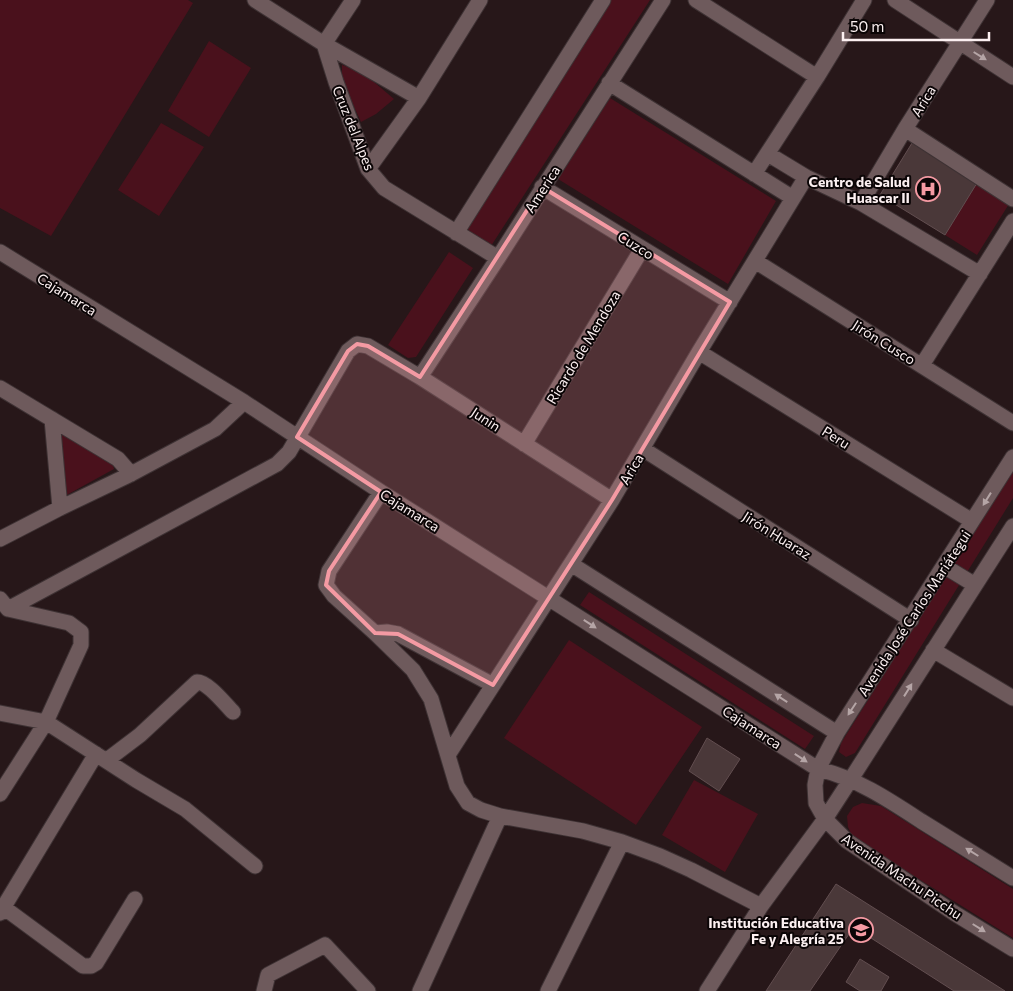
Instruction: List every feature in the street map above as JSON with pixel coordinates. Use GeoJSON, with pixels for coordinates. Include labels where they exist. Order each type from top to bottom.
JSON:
{"type":"FeatureCollection","features":[{"type":"Feature","properties":{"kind":"street"},"geometry":{"type":"LineString","coordinates":[[255,0],[324,44],[419,98]]}},
{"type":"Feature","properties":{"kind":"street"},"geometry":{"type":"LineString","coordinates":[[324,44],[353,0]]}},
{"type":"Feature","properties":{"kind":"street"},"geometry":{"type":"LineString","coordinates":[[368,169],[419,98],[480,0]]}},
{"type":"Feature","properties":{"kind":"street"},"geometry":{"type":"LineString","coordinates":[[456,232],[603,0]]}},
{"type":"Feature","properties":{"kind":"street","name":"America"},"geometry":{"type":"LineString","coordinates":[[420,376],[663,0]]}},
{"type":"Feature","properties":{"kind":"street"},"geometry":{"type":"LineString","coordinates":[[696,0],[817,77]]}},
{"type":"Feature","properties":{"kind":"street"},"geometry":{"type":"LineString","coordinates":[[754,174],[864,0]]}},
{"type":"Feature","properties":{"kind":"street"},"geometry":{"type":"LineString","coordinates":[[895,0],[1013,77]]}},
{"type":"Feature","properties":{"kind":"street","name":"Arica"},"geometry":{"type":"LineString","coordinates":[[862,203],[905,129],[986,0]]}},
{"type":"Feature","properties":{"kind":"street","name":"Cruz del Alpes"},"geometry":{"type":"LineString","coordinates":[[324,44],[368,169],[384,188],[498,258]]}},
{"type":"Feature","properties":{"kind":"street"},"geometry":{"type":"LineString","coordinates":[[609,83],[793,198]]}},
{"type":"Feature","properties":{"kind":"street"},"geometry":{"type":"LineString","coordinates":[[905,129],[1013,199]]}},
{"type":"Feature","properties":{"kind":"street"},"geometry":{"type":"LineString","coordinates":[[768,154],[806,177],[862,203],[980,274]]}},
{"type":"Feature","properties":{"kind":"street","name":"Arica"},"geometry":{"type":"LineString","coordinates":[[448,755],[643,450],[699,352],[806,177]]}},
{"type":"Feature","properties":{"kind":"street","name":"Cuzco"},"geometry":{"type":"LineString","coordinates":[[542,187],[730,302]]}},
{"type":"Feature","properties":{"kind":"street"},"geometry":{"type":"LineString","coordinates":[[922,365],[1013,221]]}},
{"type":"Feature","properties":{"kind":"street","name":"Ricardo de Mendoza"},"geometry":{"type":"LineString","coordinates":[[524,444],[642,249]]}},
{"type":"Feature","properties":{"kind":"street","name":"Cajamarca"},"geometry":{"type":"LineString","coordinates":[[0,252],[244,402],[380,492],[549,597],[818,769]]}},
{"type":"Feature","properties":{"kind":"street","name":"Jirón Cusco"},"geometry":{"type":"LineString","coordinates":[[755,261],[1013,424]]}},
{"type":"Feature","properties":{"kind":"street","name":"Junin"},"geometry":{"type":"LineString","coordinates":[[297,437],[348,351],[357,344],[368,346],[420,376],[612,500]]}},
{"type":"Feature","properties":{"kind":"street","name":"Peru"},"geometry":{"type":"LineString","coordinates":[[699,352],[972,522]]}},
{"type":"Feature","properties":{"kind":"street"},"geometry":{"type":"LineString","coordinates":[[0,390],[118,458],[131,474]]}},
{"type":"Feature","properties":{"kind":"street"},"geometry":{"type":"LineString","coordinates":[[0,539],[131,474],[215,429],[244,402]]}},
{"type":"Feature","properties":{"kind":"street"},"geometry":{"type":"LineString","coordinates":[[52,419],[60,508]]}},
{"type":"Feature","properties":{"kind":"street"},"geometry":{"type":"LineString","coordinates":[[4,604],[277,464],[289,452],[297,437]]}},
{"type":"Feature","properties":{"kind":"street","name":"Jirón Huaraz"},"geometry":{"type":"LineString","coordinates":[[643,450],[911,620]]}},
{"type":"Feature","properties":{"kind":"street","name":"Avenida José Carlos Mariátegui"},"geometry":{"type":"LineString","coordinates":[[818,769],[837,733],[1013,458]]}},
{"type":"Feature","properties":{"kind":"street"},"geometry":{"type":"LineString","coordinates":[[380,492],[329,571],[326,585],[334,596],[375,632],[413,670],[431,699],[458,786],[468,803],[481,810],[500,816],[583,831],[622,842],[684,867],[761,906]]}},
{"type":"Feature","properties":{"kind":"street"},"geometry":{"type":"LineString","coordinates":[[707,991],[761,906],[825,819],[1013,526]]}},
{"type":"Feature","properties":{"kind":"street"},"geometry":{"type":"LineString","coordinates":[[571,564],[837,733]]}},
{"type":"Feature","properties":{"kind":"street"},"geometry":{"type":"LineString","coordinates":[[944,566],[975,585]]}},
{"type":"Feature","properties":{"kind":"street"},"geometry":{"type":"LineString","coordinates":[[0,794],[46,722],[81,646],[82,632],[69,624],[4,604]]}},
{"type":"Feature","properties":{"kind":"street"},"geometry":{"type":"LineString","coordinates":[[375,632],[398,634],[493,685]]}},
{"type":"Feature","properties":{"kind":"street"},"geometry":{"type":"LineString","coordinates":[[933,650],[1013,698]]}},
{"type":"Feature","properties":{"kind":"street"},"geometry":{"type":"LineString","coordinates":[[135,899],[96,963],[91,966],[83,966],[2,910],[101,757],[140,735],[197,682],[202,682],[208,687],[233,712]]}},
{"type":"Feature","properties":{"kind":"street"},"geometry":{"type":"LineString","coordinates":[[0,713],[46,722],[185,809],[255,866]]}},
{"type":"Feature","properties":{"kind":"street"},"geometry":{"type":"LineString","coordinates":[[818,769],[851,779],[1013,878]]}},
{"type":"Feature","properties":{"kind":"street","name":"Avenida Machu Picchu"},"geometry":{"type":"LineString","coordinates":[[818,769],[815,785],[816,803],[825,819],[847,841],[954,913],[1013,949]]}},
{"type":"Feature","properties":{"kind":"street"},"geometry":{"type":"LineString","coordinates":[[420,991],[500,816]]}},
{"type":"Feature","properties":{"kind":"street"},"geometry":{"type":"LineString","coordinates":[[548,991],[622,842]]}},
{"type":"Feature","properties":{"kind":"street"},"geometry":{"type":"LineString","coordinates":[[264,991],[268,975],[325,945],[368,991]]}},
{"type":"Feature","properties":{"kind":"highlighted area"},"geometry":{"type":"Polygon","coordinates":[[[542,187],[730,302],[612,500],[493,685],[398,634],[375,633],[326,585],[329,571],[381,492],[297,437],[348,351],[357,344],[368,346],[420,377],[542,187]]]}},
{"type":"Feature","properties":{"kind":"shaded area"},"geometry":{"type":"Polygon","coordinates":[[[0,0],[188,0],[193,3],[51,236],[0,208],[0,0]]]}},
{"type":"Feature","properties":{"kind":"shaded area"},"geometry":{"type":"Polygon","coordinates":[[[598,0],[650,0],[491,246],[455,223],[598,0]]]}},
{"type":"Feature","properties":{"kind":"shaded area"},"geometry":{"type":"Polygon","coordinates":[[[209,41],[251,68],[209,137],[168,111],[209,41]]]}},
{"type":"Feature","properties":{"kind":"shaded area"},"geometry":{"type":"Polygon","coordinates":[[[342,65],[361,71],[394,99],[376,114],[361,122],[342,81],[342,65]]]}},
{"type":"Feature","properties":{"kind":"shaded area"},"geometry":{"type":"Polygon","coordinates":[[[610,98],[776,201],[728,284],[558,179],[610,98]]]}},
{"type":"Feature","properties":{"kind":"shaded area"},"geometry":{"type":"Polygon","coordinates":[[[161,123],[204,147],[159,216],[118,190],[161,123]]]}},
{"type":"Feature","properties":{"kind":"shaded area"},"geometry":{"type":"Polygon","coordinates":[[[977,183],[1009,204],[977,255],[945,235],[977,183]]]}},
{"type":"Feature","properties":{"kind":"shaded area"},"geometry":{"type":"Polygon","coordinates":[[[449,252],[473,268],[416,357],[408,358],[388,345],[449,252]]]}},
{"type":"Feature","properties":{"kind":"shaded area"},"geometry":{"type":"Polygon","coordinates":[[[59,424],[112,460],[114,469],[63,497],[59,424]]]}},
{"type":"Feature","properties":{"kind":"shaded area"},"geometry":{"type":"Polygon","coordinates":[[[1013,469],[1013,498],[855,753],[846,757],[839,752],[841,743],[1013,469]]]}},
{"type":"Feature","properties":{"kind":"shaded area"},"geometry":{"type":"Polygon","coordinates":[[[589,592],[814,736],[805,749],[580,605],[589,592]]]}},
{"type":"Feature","properties":{"kind":"shaded area"},"geometry":{"type":"Polygon","coordinates":[[[569,640],[702,727],[636,825],[504,738],[569,640]]]}},
{"type":"Feature","properties":{"kind":"shaded area"},"geometry":{"type":"Polygon","coordinates":[[[694,780],[758,814],[725,872],[662,835],[694,780]]]}},
{"type":"Feature","properties":{"kind":"shaded area"},"geometry":{"type":"Polygon","coordinates":[[[862,803],[881,806],[1013,889],[1013,938],[853,838],[848,827],[847,816],[853,807],[862,803]]]}},
{"type":"Feature","properties":{"kind":"building","name":"Centro de Salud Huascar II"},"geometry":{"type":"Polygon","coordinates":[[[912,143],[977,183],[945,235],[880,195],[912,143]]]}},
{"type":"Feature","properties":{"kind":"building"},"geometry":{"type":"Polygon","coordinates":[[[707,738],[740,759],[719,791],[689,771],[707,738]]]}},
{"type":"Feature","properties":{"kind":"building"},"geometry":{"type":"Polygon","coordinates":[[[836,884],[1005,991],[954,991],[860,931],[849,934],[810,991],[766,991],[836,884]]]}},
{"type":"Feature","properties":{"kind":"building"},"geometry":{"type":"Polygon","coordinates":[[[860,959],[889,977],[881,991],[860,991],[846,982],[860,959]]]}},
{"type":"Feature","properties":{"kind":"place","name":"Centro de Salud Huascar II"},"geometry":{"type":"Point","coordinates":[928,189]}},
{"type":"Feature","properties":{"kind":"place","name":"Institución Educativa Fe y Alegría 25"},"geometry":{"type":"Point","coordinates":[861,930]}}]}
